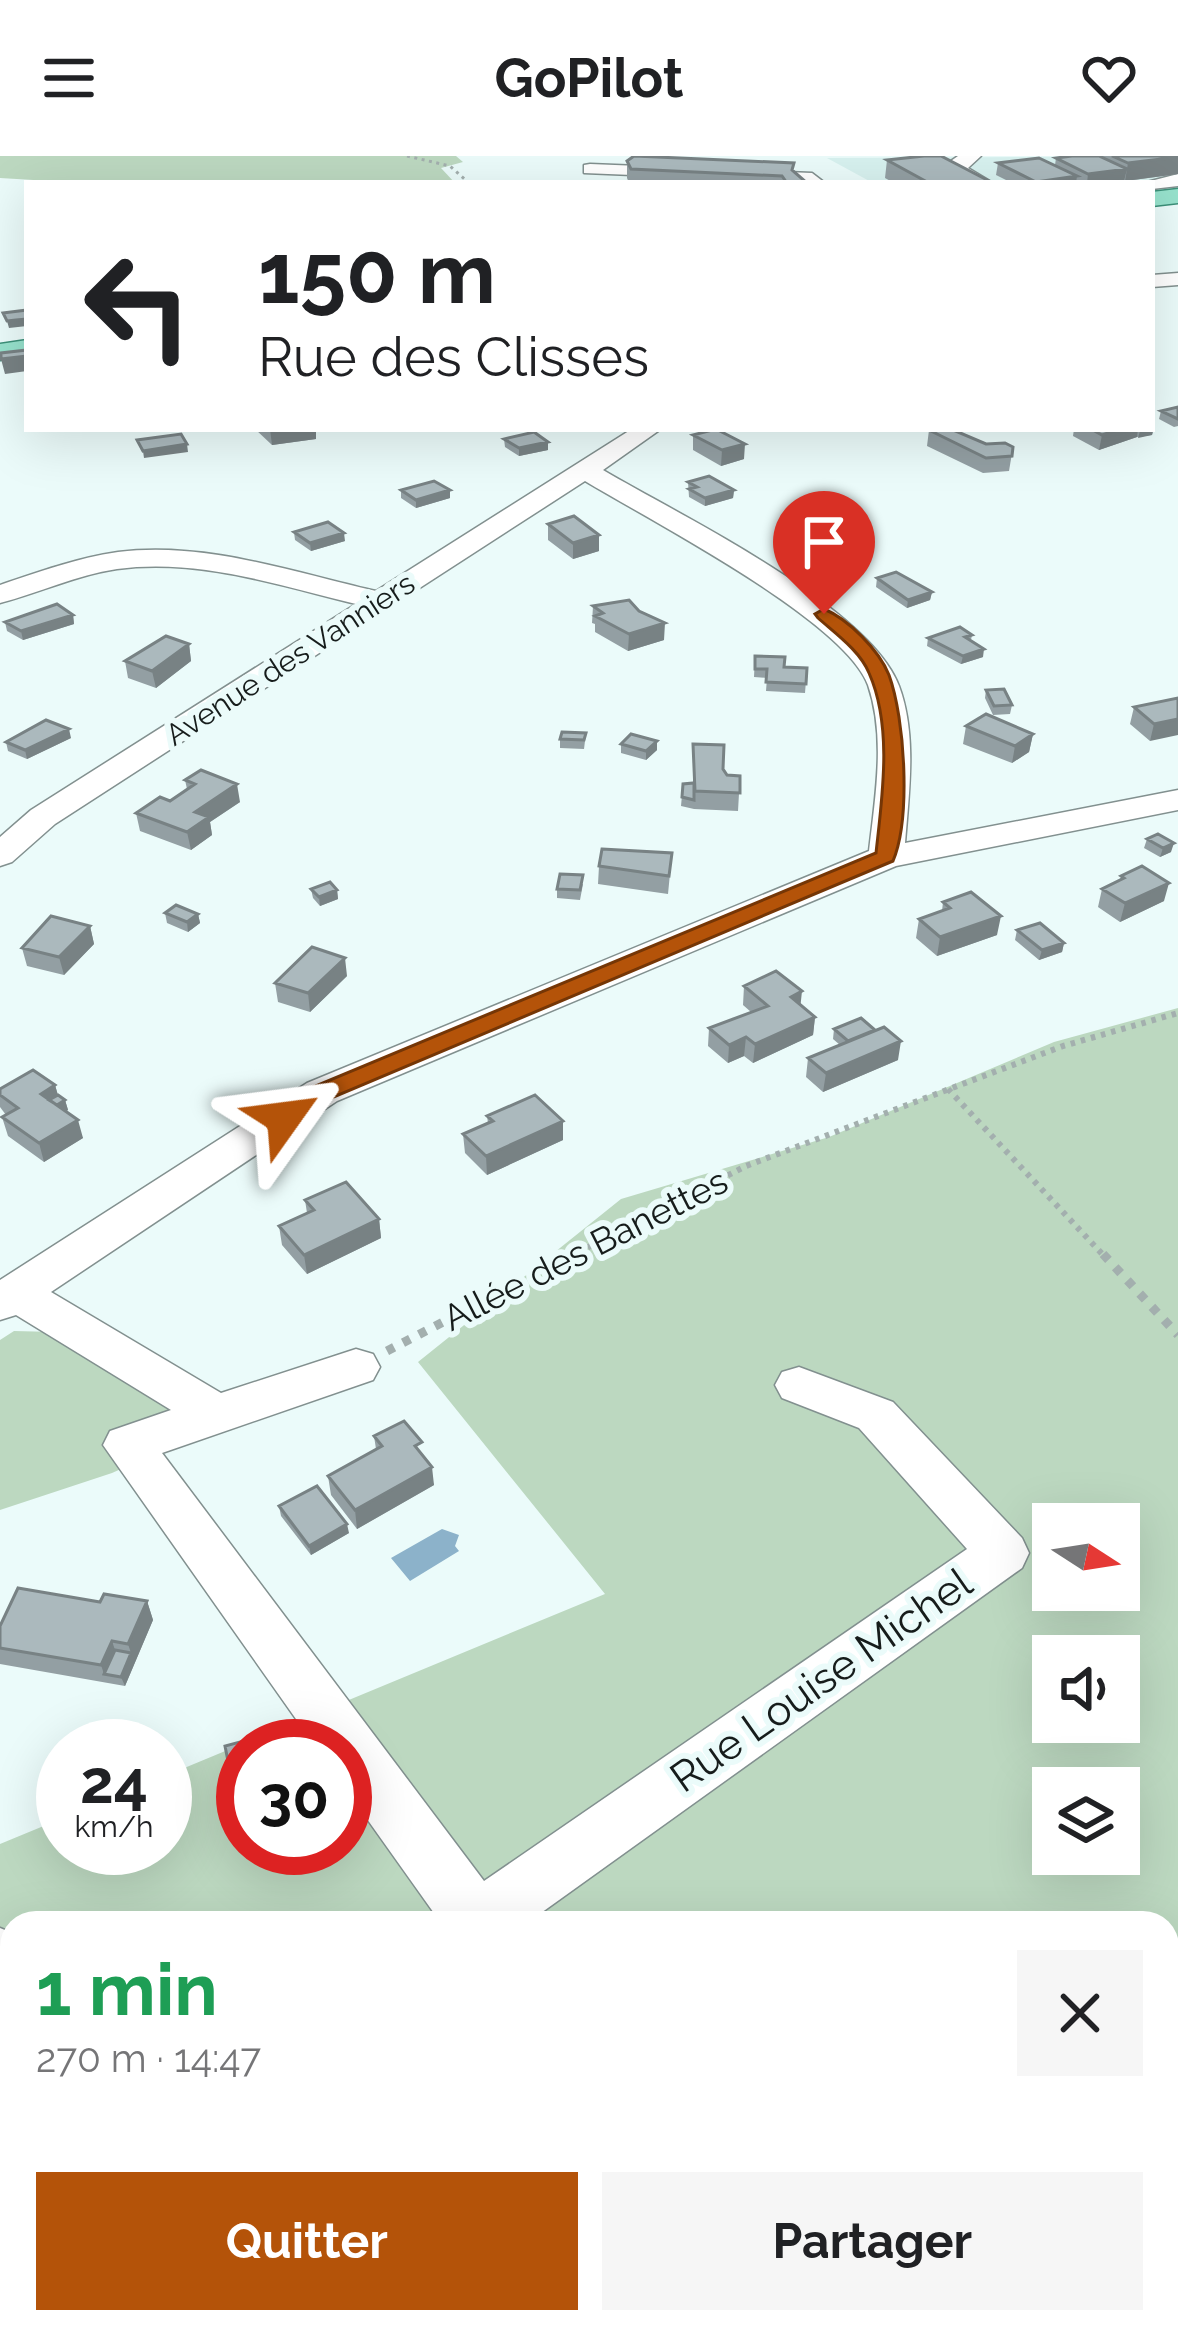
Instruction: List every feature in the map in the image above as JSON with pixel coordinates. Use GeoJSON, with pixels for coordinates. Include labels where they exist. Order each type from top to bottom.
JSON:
{"type":"FeatureCollection","features":[{"type":"Feature","properties":{"kind":"street"},"geometry":{"type":"LineString","coordinates":[[972,156],[957,163],[961,171],[978,180]]}},
{"type":"Feature","properties":{"kind":"street"},"geometry":{"type":"LineString","coordinates":[[594,169],[813,180]]}},
{"type":"Feature","properties":{"kind":"street","name":"Avenue des Vanniers"},"geometry":{"type":"LineString","coordinates":[[0,855],[43,817],[644,432]]}},
{"type":"Feature","properties":{"kind":"street"},"geometry":{"type":"LineString","coordinates":[[584,470],[824,614],[866,655],[878,671],[890,718],[892,800],[886,857]]}},
{"type":"Feature","properties":{"kind":"street"},"geometry":{"type":"LineString","coordinates":[[0,594],[87,566],[135,559],[191,561],[381,601]]}},
{"type":"Feature","properties":{"kind":"street"},"geometry":{"type":"LineString","coordinates":[[216,1414],[8,1298],[322,1092],[886,857],[1178,800]]}},
{"type":"Feature","properties":{"kind":"street"},"geometry":{"type":"LineString","coordinates":[[356,1367],[128,1445],[468,1911]]}},
{"type":"Feature","properties":{"kind":"street","name":"Rue Louise Michel"},"geometry":{"type":"LineString","coordinates":[[492,1911],[1003,1553],[876,1415],[799,1384]]}},
{"type":"Feature","properties":{"kind":"path"},"geometry":{"type":"LineString","coordinates":[[407,156],[450,166],[466,180]]}},
{"type":"Feature","properties":{"kind":"path","name":"Allée des Banettes"},"geometry":{"type":"LineString","coordinates":[[356,1367],[746,1166],[1063,1046],[1178,1013]]}},
{"type":"Feature","properties":{"kind":"path"},"geometry":{"type":"LineString","coordinates":[[948,1089],[1178,1335]]}},
{"type":"Feature","properties":{"kind":"shaded area"},"geometry":{"type":"Polygon","coordinates":[[[1178,156],[1178,187],[1155,190],[1155,180],[867,180],[827,158],[1178,156]]]}},
{"type":"Feature","properties":{"kind":"green space"},"geometry":{"type":"Polygon","coordinates":[[[0,156],[456,156],[463,162],[441,168],[452,180],[0,178],[0,156]]]}},
{"type":"Feature","properties":{"kind":"green space"},"geometry":{"type":"Polygon","coordinates":[[[1178,1008],[1178,1911],[0,1911],[0,1844],[36,1829],[36,1875],[192,1875],[192,1765],[216,1755],[216,1875],[372,1875],[372,1719],[303,1719],[605,1594],[418,1362],[621,1199],[829,1137],[1054,1042],[1178,1008]]]}},
{"type":"Feature","properties":{"kind":"green space"},"geometry":{"type":"Polygon","coordinates":[[[14,1331],[55,1332],[204,1432],[112,1473],[0,1510],[0,1340],[14,1331]]]}},
{"type":"Feature","properties":{"kind":"water"},"geometry":{"type":"Polygon","coordinates":[[[442,1529],[459,1535],[455,1546],[459,1551],[410,1581],[391,1558],[442,1529]]]}},
{"type":"Feature","properties":{"kind":"building"},"geometry":{"type":"Polygon","coordinates":[[[634,156],[794,163],[792,170],[804,180],[631,169],[627,161],[634,156]]]}},
{"type":"Feature","properties":{"kind":"building"},"geometry":{"type":"Polygon","coordinates":[[[941,156],[987,180],[924,180],[887,160],[941,156]]]}},
{"type":"Feature","properties":{"kind":"building"},"geometry":{"type":"Polygon","coordinates":[[[1099,156],[1127,169],[1088,174],[1056,158],[1099,156]]]}},
{"type":"Feature","properties":{"kind":"building"},"geometry":{"type":"Polygon","coordinates":[[[1112,156],[1178,156],[1178,157],[1128,163],[1112,156]]]}},
{"type":"Feature","properties":{"kind":"building"},"geometry":{"type":"Polygon","coordinates":[[[1039,158],[1077,176],[1032,180],[998,163],[1039,158]]]}},
{"type":"Feature","properties":{"kind":"building"},"geometry":{"type":"Polygon","coordinates":[[[24,310],[24,319],[7,321],[3,313],[24,310]]]}},
{"type":"Feature","properties":{"kind":"building"},"geometry":{"type":"Polygon","coordinates":[[[24,350],[24,356],[1,359],[1,353],[24,350]]]}},
{"type":"Feature","properties":{"kind":"building"},"geometry":{"type":"Polygon","coordinates":[[[1178,407],[1178,419],[1161,411],[1178,407]]]}},
{"type":"Feature","properties":{"kind":"building"},"geometry":{"type":"Polygon","coordinates":[[[534,432],[548,442],[519,448],[504,439],[534,432]]]}},
{"type":"Feature","properties":{"kind":"building"},"geometry":{"type":"Polygon","coordinates":[[[722,432],[745,444],[722,450],[693,435],[722,432]]]}},
{"type":"Feature","properties":{"kind":"building"},"geometry":{"type":"Polygon","coordinates":[[[933,432],[958,432],[986,444],[1013,447],[1012,456],[986,458],[933,432]]]}},
{"type":"Feature","properties":{"kind":"building"},"geometry":{"type":"Polygon","coordinates":[[[181,434],[187,444],[143,451],[137,440],[181,434]]]}},
{"type":"Feature","properties":{"kind":"building"},"geometry":{"type":"Polygon","coordinates":[[[709,476],[734,490],[705,498],[689,489],[697,487],[688,482],[709,476]]]}},
{"type":"Feature","properties":{"kind":"building"},"geometry":{"type":"Polygon","coordinates":[[[434,481],[450,490],[416,500],[401,490],[434,481]]]}},
{"type":"Feature","properties":{"kind":"building"},"geometry":{"type":"Polygon","coordinates":[[[574,516],[599,535],[573,543],[548,524],[574,516]]]}},
{"type":"Feature","properties":{"kind":"building"},"geometry":{"type":"Polygon","coordinates":[[[328,522],[344,533],[310,543],[294,532],[328,522]]]}},
{"type":"Feature","properties":{"kind":"building"},"geometry":{"type":"Polygon","coordinates":[[[896,572],[932,592],[908,600],[877,578],[896,572]]]}},
{"type":"Feature","properties":{"kind":"building"},"geometry":{"type":"Polygon","coordinates":[[[629,600],[639,611],[665,623],[629,634],[595,616],[603,613],[593,606],[629,600]]]}},
{"type":"Feature","properties":{"kind":"building"},"geometry":{"type":"Polygon","coordinates":[[[57,604],[73,615],[21,631],[5,622],[57,604]]]}},
{"type":"Feature","properties":{"kind":"building"},"geometry":{"type":"Polygon","coordinates":[[[960,627],[972,635],[965,637],[984,649],[963,656],[928,638],[960,627]]]}},
{"type":"Feature","properties":{"kind":"building"},"geometry":{"type":"Polygon","coordinates":[[[166,636],[189,644],[152,671],[125,661],[166,636]]]}},
{"type":"Feature","properties":{"kind":"building"},"geometry":{"type":"Polygon","coordinates":[[[755,656],[785,657],[784,667],[807,668],[806,684],[766,682],[767,669],[755,669],[755,656]]]}},
{"type":"Feature","properties":{"kind":"building"},"geometry":{"type":"Polygon","coordinates":[[[1004,689],[1012,705],[994,706],[986,690],[1004,689]]]}},
{"type":"Feature","properties":{"kind":"building"},"geometry":{"type":"Polygon","coordinates":[[[1178,698],[1178,719],[1154,724],[1134,707],[1178,698]]]}},
{"type":"Feature","properties":{"kind":"building"},"geometry":{"type":"Polygon","coordinates":[[[986,714],[1033,734],[1015,746],[966,726],[986,714]]]}},
{"type":"Feature","properties":{"kind":"building"},"geometry":{"type":"Polygon","coordinates":[[[46,720],[69,729],[25,750],[6,742],[46,720]]]}},
{"type":"Feature","properties":{"kind":"building"},"geometry":{"type":"Polygon","coordinates":[[[562,732],[586,733],[584,740],[560,739],[562,732]]]}},
{"type":"Feature","properties":{"kind":"building"},"geometry":{"type":"Polygon","coordinates":[[[631,734],[657,741],[646,751],[621,744],[631,734]]]}},
{"type":"Feature","properties":{"kind":"building"},"geometry":{"type":"Polygon","coordinates":[[[693,744],[724,745],[723,769],[727,775],[740,776],[740,793],[695,791],[693,744]]]}},
{"type":"Feature","properties":{"kind":"building"},"geometry":{"type":"Polygon","coordinates":[[[201,770],[237,784],[195,812],[209,817],[187,832],[136,813],[160,797],[170,801],[195,784],[185,780],[201,770]]]}},
{"type":"Feature","properties":{"kind":"building"},"geometry":{"type":"Polygon","coordinates":[[[694,783],[694,800],[682,797],[683,784],[694,783]]]}},
{"type":"Feature","properties":{"kind":"building"},"geometry":{"type":"Polygon","coordinates":[[[1158,834],[1174,843],[1163,848],[1147,839],[1158,834]]]}},
{"type":"Feature","properties":{"kind":"building"},"geometry":{"type":"Polygon","coordinates":[[[602,849],[672,853],[669,876],[599,866],[602,849]]]}},
{"type":"Feature","properties":{"kind":"building"},"geometry":{"type":"Polygon","coordinates":[[[1142,866],[1169,883],[1125,903],[1102,889],[1124,878],[1121,876],[1142,866]]]}},
{"type":"Feature","properties":{"kind":"building"},"geometry":{"type":"Polygon","coordinates":[[[560,874],[583,875],[580,890],[557,889],[560,874]]]}},
{"type":"Feature","properties":{"kind":"building"},"geometry":{"type":"Polygon","coordinates":[[[330,882],[337,890],[319,897],[311,889],[330,882]]]}},
{"type":"Feature","properties":{"kind":"building"},"geometry":{"type":"Polygon","coordinates":[[[971,892],[1001,916],[940,937],[919,919],[950,908],[943,902],[971,892]]]}},
{"type":"Feature","properties":{"kind":"building"},"geometry":{"type":"Polygon","coordinates":[[[176,905],[198,914],[187,922],[165,913],[176,905]]]}},
{"type":"Feature","properties":{"kind":"building"},"geometry":{"type":"Polygon","coordinates":[[[51,916],[90,926],[59,957],[22,948],[51,916]]]}},
{"type":"Feature","properties":{"kind":"building"},"geometry":{"type":"Polygon","coordinates":[[[1040,923],[1064,943],[1042,950],[1017,930],[1040,923]]]}},
{"type":"Feature","properties":{"kind":"building"},"geometry":{"type":"Polygon","coordinates":[[[312,947],[345,958],[308,993],[275,983],[312,947]]]}},
{"type":"Feature","properties":{"kind":"building"},"geometry":{"type":"Polygon","coordinates":[[[776,971],[802,991],[791,997],[815,1017],[755,1044],[746,1037],[729,1045],[709,1028],[768,1006],[744,986],[776,971]]]}},
{"type":"Feature","properties":{"kind":"building"},"geometry":{"type":"Polygon","coordinates":[[[861,1018],[875,1030],[848,1041],[834,1029],[861,1018]]]}},
{"type":"Feature","properties":{"kind":"building"},"geometry":{"type":"Polygon","coordinates":[[[884,1027],[901,1041],[826,1073],[808,1058],[884,1027]]]}},
{"type":"Feature","properties":{"kind":"building"},"geometry":{"type":"Polygon","coordinates":[[[33,1070],[55,1085],[41,1094],[78,1120],[39,1143],[2,1117],[18,1108],[0,1095],[0,1089],[33,1070]]]}},
{"type":"Feature","properties":{"kind":"building"},"geometry":{"type":"Polygon","coordinates":[[[535,1095],[563,1121],[486,1156],[463,1134],[493,1121],[487,1116],[535,1095]]]}},
{"type":"Feature","properties":{"kind":"building"},"geometry":{"type":"Polygon","coordinates":[[[346,1182],[379,1219],[304,1255],[279,1226],[314,1210],[305,1200],[346,1182]]]}},
{"type":"Feature","properties":{"kind":"building"},"geometry":{"type":"Polygon","coordinates":[[[404,1421],[422,1442],[415,1446],[432,1467],[355,1510],[328,1476],[382,1446],[374,1436],[404,1421]]]}},
{"type":"Feature","properties":{"kind":"building"},"geometry":{"type":"Polygon","coordinates":[[[317,1486],[347,1524],[309,1546],[279,1506],[317,1486]]]}},
{"type":"Feature","properties":{"kind":"building"},"geometry":{"type":"Polygon","coordinates":[[[18,1588],[100,1602],[104,1594],[147,1601],[128,1644],[112,1641],[101,1665],[0,1648],[0,1626],[18,1588]]]}},
{"type":"Feature","properties":{"kind":"building"},"geometry":{"type":"Polygon","coordinates":[[[115,1650],[131,1653],[121,1677],[104,1674],[115,1650]]]}},
{"type":"Feature","properties":{"kind":"route"},"geometry":{"type":"LineString","coordinates":[[284,1118],[322,1092],[886,857],[892,800],[890,718],[878,671],[854,640],[824,614]]}}]}
